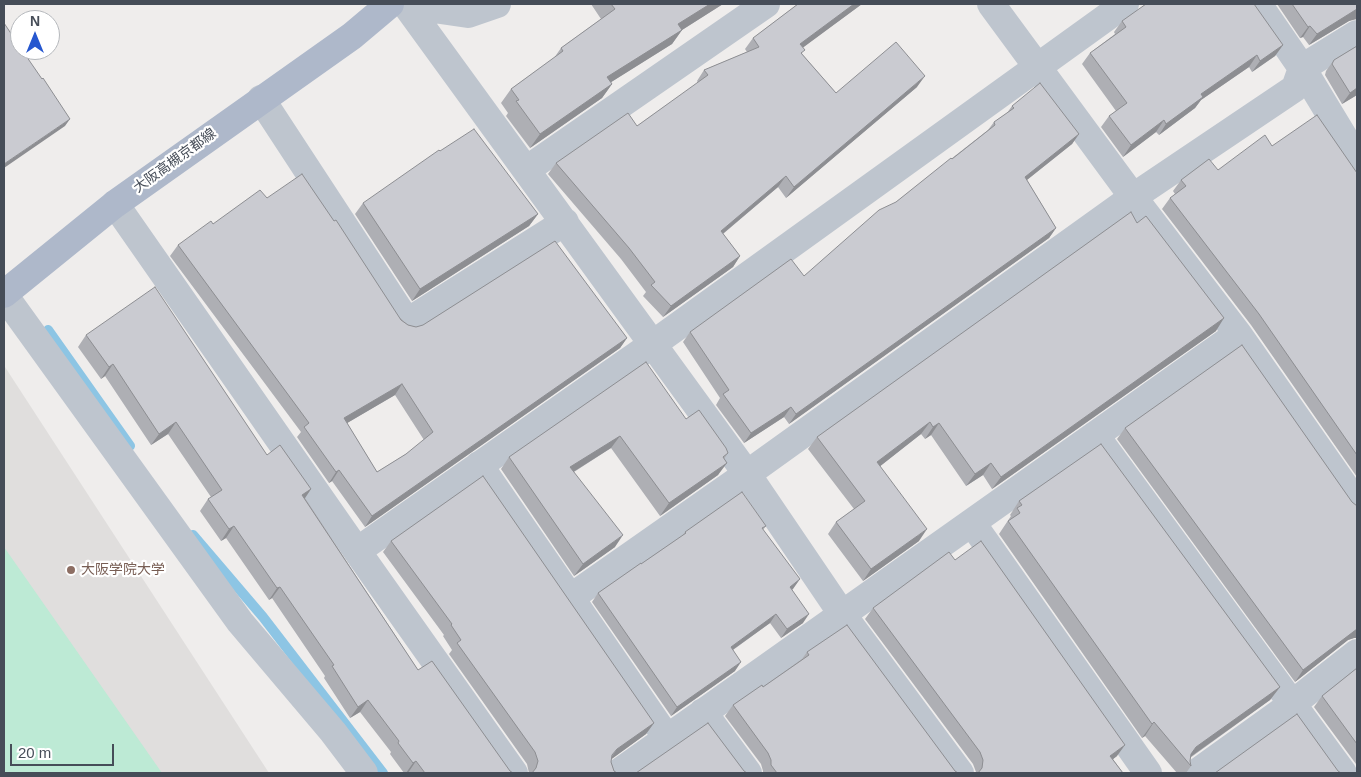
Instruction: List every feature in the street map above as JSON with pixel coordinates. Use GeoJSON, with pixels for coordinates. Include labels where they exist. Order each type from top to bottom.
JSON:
{"type":"FeatureCollection","features":[{"type":"Feature","properties":{"kind":"main road","name":"大阪高槻京都線"},"geometry":{"type":"LineString","coordinates":[[4,294],[115,204],[261,99],[401,4]]}},
{"type":"Feature","properties":{"kind":"street"},"geometry":{"type":"LineString","coordinates":[[401,4],[468,14],[497,4]]}},
{"type":"Feature","properties":{"kind":"street"},"geometry":{"type":"LineString","coordinates":[[401,4],[565,222],[747,474],[842,614],[960,773]]}},
{"type":"Feature","properties":{"kind":"street"},"geometry":{"type":"LineString","coordinates":[[526,170],[766,4]]}},
{"type":"Feature","properties":{"kind":"street"},"geometry":{"type":"LineString","coordinates":[[991,4],[1238,334],[1357,504]]}},
{"type":"Feature","properties":{"kind":"street"},"geometry":{"type":"LineString","coordinates":[[357,551],[653,344],[1125,4]]}},
{"type":"Feature","properties":{"kind":"street"},"geometry":{"type":"LineString","coordinates":[[1258,4],[1302,68],[1357,159]]}},
{"type":"Feature","properties":{"kind":"street"},"geometry":{"type":"LineString","coordinates":[[570,598],[747,474],[1134,197],[1295,88],[1302,68],[1357,34]]}},
{"type":"Feature","properties":{"kind":"street"},"geometry":{"type":"LineString","coordinates":[[261,99],[407,322],[565,222]]}},
{"type":"Feature","properties":{"kind":"street"},"geometry":{"type":"LineString","coordinates":[[115,204],[514,773]]}},
{"type":"Feature","properties":{"kind":"street"},"geometry":{"type":"LineString","coordinates":[[4,294],[240,622],[333,732],[364,773]]}},
{"type":"Feature","properties":{"kind":"street"},"geometry":{"type":"LineString","coordinates":[[618,773],[1238,334]]}},
{"type":"Feature","properties":{"kind":"street"},"geometry":{"type":"LineString","coordinates":[[1095,435],[1343,773]]}},
{"type":"Feature","properties":{"kind":"street"},"geometry":{"type":"LineString","coordinates":[[480,465],[667,738]]}},
{"type":"Feature","properties":{"kind":"street"},"geometry":{"type":"LineString","coordinates":[[972,523],[1148,773]]}},
{"type":"Feature","properties":{"kind":"street"},"geometry":{"type":"LineString","coordinates":[[1196,773],[1292,704],[1357,653]]}},
{"type":"Feature","properties":{"kind":"street"},"geometry":{"type":"LineString","coordinates":[[703,712],[748,773]]}},
{"type":"Feature","properties":{"kind":"shaded area","name":"大阪学院大学"},"geometry":{"type":"Polygon","coordinates":[[[5,367],[269,773],[4,773],[5,367]]]}},
{"type":"Feature","properties":{"kind":"green space"},"geometry":{"type":"Polygon","coordinates":[[[4,547],[162,773],[4,773],[4,547]]]}},
{"type":"Feature","properties":{"kind":"building"},"geometry":{"type":"Polygon","coordinates":[[[611,4],[710,4],[678,24],[682,30],[607,77],[612,84],[540,134],[516,101],[519,100],[511,89],[563,51],[561,48],[615,9],[611,4]]]}},
{"type":"Feature","properties":{"kind":"building"},"geometry":{"type":"Polygon","coordinates":[[[798,4],[854,4],[800,44],[805,50],[801,53],[836,93],[896,42],[925,76],[794,187],[786,176],[721,231],[740,256],[671,306],[651,285],[655,282],[629,248],[556,163],[628,113],[637,126],[708,75],[704,70],[759,47],[753,38],[798,4]]]}},
{"type":"Feature","properties":{"kind":"building"},"geometry":{"type":"Polygon","coordinates":[[[1146,4],[1254,4],[1283,45],[1260,61],[1257,55],[1201,94],[1203,97],[1166,124],[1164,120],[1131,145],[1109,116],[1127,103],[1090,53],[1126,27],[1122,21],[1146,4]]]}},
{"type":"Feature","properties":{"kind":"building"},"geometry":{"type":"Polygon","coordinates":[[[1292,4],[1357,4],[1357,9],[1317,34],[1310,26],[1308,27],[1292,4]]]}},
{"type":"Feature","properties":{"kind":"building"},"geometry":{"type":"Polygon","coordinates":[[[4,23],[10,32],[10,60],[29,60],[70,119],[4,164],[4,23]]]}},
{"type":"Feature","properties":{"kind":"building"},"geometry":{"type":"Polygon","coordinates":[[[1357,46],[1357,88],[1350,93],[1332,64],[1334,60],[1357,46]]]}},
{"type":"Feature","properties":{"kind":"building"},"geometry":{"type":"Polygon","coordinates":[[[1040,83],[1079,134],[1025,177],[1056,228],[796,414],[791,407],[751,433],[723,394],[729,390],[690,332],[791,259],[804,276],[879,210],[896,202],[995,125],[994,122],[1014,108],[1012,106],[1040,83]]]}},
{"type":"Feature","properties":{"kind":"building"},"geometry":{"type":"Polygon","coordinates":[[[1317,115],[1357,173],[1357,455],[1259,314],[1170,198],[1186,186],[1181,180],[1209,159],[1218,170],[1265,135],[1272,146],[1317,115]]]}},
{"type":"Feature","properties":{"kind":"building"},"geometry":{"type":"Polygon","coordinates":[[[474,129],[538,214],[420,289],[363,203],[439,150],[474,129]]]}},
{"type":"Feature","properties":{"kind":"building"},"geometry":{"type":"Polygon","coordinates":[[[302,174],[334,221],[336,220],[401,320],[408,325],[416,327],[423,325],[555,241],[627,338],[372,516],[339,470],[336,472],[304,427],[309,423],[178,245],[211,221],[213,224],[260,190],[267,198],[302,174]],[[402,384],[344,418],[377,472],[406,454],[433,432],[402,384]]]}},
{"type":"Feature","properties":{"kind":"building"},"geometry":{"type":"Polygon","coordinates":[[[1131,212],[1137,223],[1146,216],[1224,318],[1001,477],[991,463],[975,474],[939,423],[933,427],[930,422],[877,462],[927,529],[871,569],[836,522],[865,501],[817,437],[1131,212]]]}},
{"type":"Feature","properties":{"kind":"building"},"geometry":{"type":"Polygon","coordinates":[[[155,287],[267,455],[280,445],[311,489],[302,495],[418,670],[432,661],[513,773],[425,773],[416,761],[413,763],[368,700],[358,707],[332,666],[334,665],[280,587],[277,588],[234,526],[229,529],[208,499],[222,490],[176,422],[159,434],[113,364],[109,367],[86,335],[155,287]]]}},
{"type":"Feature","properties":{"kind":"building"},"geometry":{"type":"Polygon","coordinates":[[[1242,345],[1352,502],[1357,506],[1357,629],[1303,670],[1125,428],[1242,345]]]}},
{"type":"Feature","properties":{"kind":"building"},"geometry":{"type":"Polygon","coordinates":[[[646,362],[686,419],[699,410],[726,448],[728,453],[723,457],[727,463],[669,503],[620,436],[570,467],[623,535],[583,564],[509,457],[646,362]]]}},
{"type":"Feature","properties":{"kind":"building"},"geometry":{"type":"Polygon","coordinates":[[[1101,444],[1280,687],[1196,747],[1191,754],[1191,766],[1154,722],[1152,724],[1008,521],[1020,513],[1017,508],[1022,505],[1019,501],[1101,444]]]}},
{"type":"Feature","properties":{"kind":"building"},"geometry":{"type":"Polygon","coordinates":[[[483,476],[654,723],[617,749],[612,755],[611,762],[614,771],[617,773],[532,773],[538,761],[535,752],[457,643],[461,640],[452,624],[391,541],[483,476]]]}},
{"type":"Feature","properties":{"kind":"building"},"geometry":{"type":"Polygon","coordinates":[[[742,492],[766,526],[762,528],[800,579],[790,587],[809,614],[787,629],[776,614],[731,647],[741,662],[677,707],[598,593],[742,492]]]}},
{"type":"Feature","properties":{"kind":"building"},"geometry":{"type":"Polygon","coordinates":[[[981,541],[1125,745],[1110,756],[1123,773],[978,773],[982,768],[983,760],[980,752],[873,608],[949,552],[955,560],[981,541]]]}},
{"type":"Feature","properties":{"kind":"building"},"geometry":{"type":"Polygon","coordinates":[[[847,625],[958,773],[777,773],[771,765],[768,753],[733,705],[809,655],[807,652],[847,625]]]}},
{"type":"Feature","properties":{"kind":"building"},"geometry":{"type":"Polygon","coordinates":[[[1357,668],[1357,744],[1322,696],[1357,668]]]}},
{"type":"Feature","properties":{"kind":"building"},"geometry":{"type":"Polygon","coordinates":[[[1297,714],[1341,773],[1215,773],[1297,714]]]}},
{"type":"Feature","properties":{"kind":"building"},"geometry":{"type":"Polygon","coordinates":[[[708,723],[747,773],[636,773],[708,723]]]}},
{"type":"Feature","properties":{"kind":"waterway"},"geometry":{"type":"LineString","coordinates":[[48,330],[130,446]]}},
{"type":"Feature","properties":{"kind":"waterway"},"geometry":{"type":"LineString","coordinates":[[193,535],[263,617],[383,773]]}},
{"type":"Feature","properties":{"kind":"place","name":"大阪学院大学"},"geometry":{"type":"Point","coordinates":[71,570]}}]}
